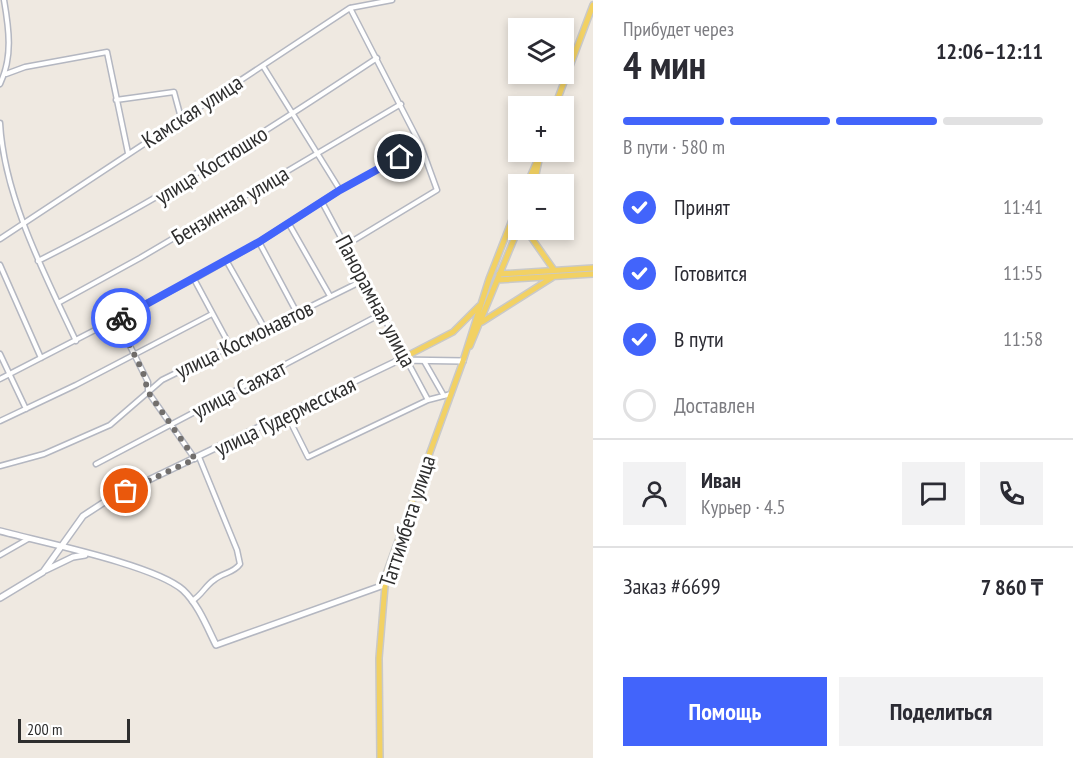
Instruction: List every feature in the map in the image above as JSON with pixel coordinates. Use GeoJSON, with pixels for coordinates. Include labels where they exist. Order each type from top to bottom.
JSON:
{"type":"FeatureCollection","features":[{"type":"Feature","properties":{"kind":"main road"},"geometry":{"type":"LineString","coordinates":[[559,96],[593,5]]}},
{"type":"Feature","properties":{"kind":"main road"},"geometry":{"type":"LineString","coordinates":[[463,361],[480,304],[508,231]]}},
{"type":"Feature","properties":{"kind":"main road"},"geometry":{"type":"LineString","coordinates":[[463,361],[481,323],[514,240]]}},
{"type":"Feature","properties":{"kind":"main road"},"geometry":{"type":"LineString","coordinates":[[533,240],[554,273]]}},
{"type":"Feature","properties":{"kind":"main road"},"geometry":{"type":"LineString","coordinates":[[489,279],[593,268]]}},
{"type":"Feature","properties":{"kind":"main road"},"geometry":{"type":"LineString","coordinates":[[492,273],[500,277]]}},
{"type":"Feature","properties":{"kind":"main road"},"geometry":{"type":"LineString","coordinates":[[481,323],[554,273],[593,274]]}},
{"type":"Feature","properties":{"kind":"main road"},"geometry":{"type":"LineString","coordinates":[[407,358],[453,332],[480,304]]}},
{"type":"Feature","properties":{"kind":"main road"},"geometry":{"type":"LineString","coordinates":[[407,358],[424,361],[463,361]]}},
{"type":"Feature","properties":{"kind":"main road","name":"улица Гудермесская"},"geometry":{"type":"LineString","coordinates":[[42,572],[62,548],[83,516],[110,499],[407,358]]}},
{"type":"Feature","properties":{"kind":"main road","name":"Таттимбета улица"},"geometry":{"type":"LineString","coordinates":[[380,758],[379,658],[384,585],[401,528],[463,361]]}},
{"type":"Feature","properties":{"kind":"main road"},"geometry":{"type":"LineString","coordinates":[[0,531],[170,581],[192,601],[216,645],[384,585]]}},
{"type":"Feature","properties":{"kind":"main road"},"geometry":{"type":"LineString","coordinates":[[0,598],[42,572],[73,557],[86,555]]}},
{"type":"Feature","properties":{"kind":"street"},"geometry":{"type":"LineString","coordinates":[[0,84],[6,74],[10,26],[4,0]]}},
{"type":"Feature","properties":{"kind":"street","name":"Камская улица"},"geometry":{"type":"LineString","coordinates":[[0,239],[23,226],[128,153],[358,2],[392,0]]}},
{"type":"Feature","properties":{"kind":"street"},"geometry":{"type":"LineString","coordinates":[[346,245],[437,190],[421,146],[350,8]]}},
{"type":"Feature","properties":{"kind":"street"},"geometry":{"type":"LineString","coordinates":[[6,74],[25,67],[107,52],[128,153]]}},
{"type":"Feature","properties":{"kind":"street","name":"улица Костюшко"},"geometry":{"type":"LineString","coordinates":[[38,261],[120,220],[293,114],[377,58]]}},
{"type":"Feature","properties":{"kind":"street"},"geometry":{"type":"LineString","coordinates":[[263,66],[340,190]]}},
{"type":"Feature","properties":{"kind":"street"},"geometry":{"type":"LineString","coordinates":[[116,100],[174,92],[181,118]]}},
{"type":"Feature","properties":{"kind":"street","name":"Бензинная улица"},"geometry":{"type":"LineString","coordinates":[[58,303],[140,258],[400,104]]}},
{"type":"Feature","properties":{"kind":"street"},"geometry":{"type":"LineString","coordinates":[[0,123],[1,140],[23,226],[76,341]]}},
{"type":"Feature","properties":{"kind":"street"},"geometry":{"type":"LineString","coordinates":[[0,379],[194,279],[289,224],[340,190],[421,146]]}},
{"type":"Feature","properties":{"kind":"street","name":"Панорамная улица"},"geometry":{"type":"LineString","coordinates":[[322,202],[428,400]]}},
{"type":"Feature","properties":{"kind":"street"},"geometry":{"type":"LineString","coordinates":[[289,224],[330,297]]}},
{"type":"Feature","properties":{"kind":"street"},"geometry":{"type":"LineString","coordinates":[[259,242],[297,313]]}},
{"type":"Feature","properties":{"kind":"street"},"geometry":{"type":"LineString","coordinates":[[226,260],[265,329]]}},
{"type":"Feature","properties":{"kind":"street"},"geometry":{"type":"LineString","coordinates":[[0,265],[41,358]]}},
{"type":"Feature","properties":{"kind":"street"},"geometry":{"type":"LineString","coordinates":[[194,279],[230,346]]}},
{"type":"Feature","properties":{"kind":"street","name":"улица Космонавтов"},"geometry":{"type":"LineString","coordinates":[[0,466],[45,454],[111,425],[162,380],[364,280]]}},
{"type":"Feature","properties":{"kind":"street"},"geometry":{"type":"LineString","coordinates":[[0,422],[134,356],[212,314]]}},
{"type":"Feature","properties":{"kind":"street","name":"улица Саяхат"},"geometry":{"type":"LineString","coordinates":[[96,464],[170,423],[381,314]]}},
{"type":"Feature","properties":{"kind":"street"},"geometry":{"type":"LineString","coordinates":[[117,320],[147,382],[148,392],[197,458],[237,550],[240,564],[237,568],[214,579],[201,595],[192,601]]}},
{"type":"Feature","properties":{"kind":"street"},"geometry":{"type":"LineString","coordinates":[[0,354],[26,409]]}},
{"type":"Feature","properties":{"kind":"street"},"geometry":{"type":"LineString","coordinates":[[424,361],[444,396]]}},
{"type":"Feature","properties":{"kind":"street"},"geometry":{"type":"LineString","coordinates":[[287,415],[309,457],[428,400],[451,394]]}},
{"type":"Feature","properties":{"kind":"street"},"geometry":{"type":"LineString","coordinates":[[0,555],[28,539]]}},
{"type":"Feature","properties":{"kind":"way so far"},"geometry":{"type":"LineString","coordinates":[[121,318],[117,320],[143,372],[148,392],[195,459],[126,491]]}},
{"type":"Feature","properties":{"kind":"route"},"geometry":{"type":"LineString","coordinates":[[121,318],[259,242],[340,190],[400,157]]}}]}
